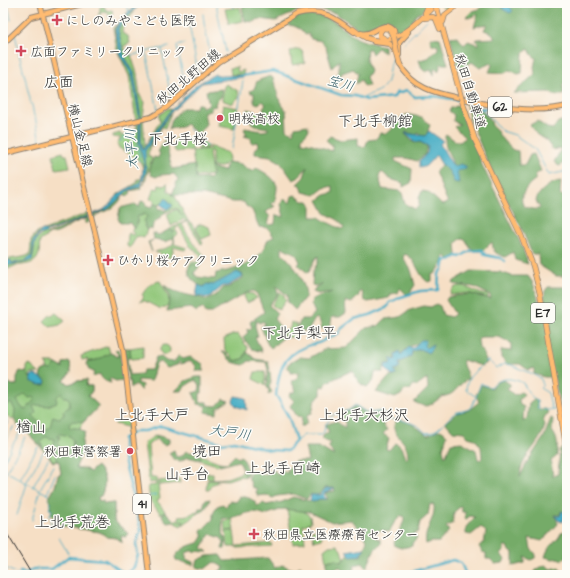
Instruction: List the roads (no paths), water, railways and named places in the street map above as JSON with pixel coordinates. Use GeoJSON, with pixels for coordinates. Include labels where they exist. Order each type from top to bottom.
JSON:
{"type":"FeatureCollection","features":[{"type":"Feature","properties":{"kind":"highway"},"geometry":{"type":"LineString","coordinates":[[423,18],[429,3]]}},
{"type":"Feature","properties":{"kind":"highway"},"geometry":{"type":"LineString","coordinates":[[372,41],[390,41],[409,32],[437,5],[442,10],[448,11],[452,8],[454,3]]}},
{"type":"Feature","properties":{"kind":"highway"},"geometry":{"type":"LineString","coordinates":[[443,29],[444,17],[453,10],[454,3]]}},
{"type":"Feature","properties":{"kind":"highway","name":"秋田自動車道"},"geometry":{"type":"LineString","coordinates":[[437,5],[460,97]]}},
{"type":"Feature","properties":{"kind":"highway","name":"秋田自動車道"},"geometry":{"type":"LineString","coordinates":[[437,5],[444,41],[462,104],[475,140],[521,235],[533,266],[541,301],[567,451]]}},
{"type":"Feature","properties":{"kind":"highway"},"geometry":{"type":"LineString","coordinates":[[353,29],[361,35],[374,40],[394,38],[409,30],[423,18],[429,16],[436,19],[444,41]]}},
{"type":"Feature","properties":{"kind":"highway"},"geometry":{"type":"LineString","coordinates":[[394,38],[401,66]]}},
{"type":"Feature","properties":{"kind":"main road","name":"横山金足線"},"geometry":{"type":"LineString","coordinates":[[40,3],[122,348],[149,575]]}},
{"type":"Feature","properties":{"kind":"main road"},"geometry":{"type":"LineString","coordinates":[[3,44],[28,19],[86,3]]}},
{"type":"Feature","properties":{"kind":"main road","name":"秋田北野田線"},"geometry":{"type":"LineString","coordinates":[[3,153],[143,120],[165,106],[217,61],[296,13],[315,10],[338,17],[353,29]]}},
{"type":"Feature","properties":{"kind":"main road","name":"秋田北野田線"},"geometry":{"type":"LineString","coordinates":[[279,23],[299,13],[320,12],[335,17],[360,36],[372,41],[393,46],[398,54]]}},
{"type":"Feature","properties":{"kind":"main road"},"geometry":{"type":"LineString","coordinates":[[353,29],[367,34],[383,26],[387,26],[394,30],[394,38]]}},
{"type":"Feature","properties":{"kind":"main road"},"geometry":{"type":"LineString","coordinates":[[398,54],[400,41],[409,32]]}},
{"type":"Feature","properties":{"kind":"main road","name":"62"},"geometry":{"type":"LineString","coordinates":[[401,66],[412,79],[425,88],[435,92],[491,106],[554,109],[567,106]]}},
{"type":"Feature","properties":{"kind":"main road"},"geometry":{"type":"LineString","coordinates":[[111,127],[131,122]]}},
{"type":"Feature","properties":{"kind":"water"},"geometry":{"type":"Polygon","coordinates":[[[139,3],[142,3],[124,19],[118,30],[124,55],[134,73],[141,118],[141,141],[143,150],[168,113],[196,85],[215,74],[223,76],[244,75],[244,77],[202,83],[169,114],[145,151],[146,171],[141,186],[127,191],[108,209],[39,235],[35,244],[32,260],[3,267],[3,263],[10,260],[12,263],[23,262],[32,256],[33,241],[42,230],[49,231],[103,210],[121,193],[141,182],[144,164],[139,143],[139,116],[135,92],[132,75],[121,56],[115,30],[120,20],[139,3]]]}},
{"type":"Feature","properties":{"kind":"water"},"geometry":{"type":"Polygon","coordinates":[[[500,3],[507,3],[513,11],[510,13],[504,10],[500,3]]]}},
{"type":"Feature","properties":{"kind":"water"},"geometry":{"type":"Polygon","coordinates":[[[429,131],[443,141],[440,144],[453,166],[455,167],[460,164],[466,166],[466,169],[457,171],[459,183],[454,182],[449,171],[442,165],[436,155],[426,166],[421,168],[419,167],[419,162],[427,153],[428,146],[420,142],[415,142],[405,133],[425,136],[429,131]]]}},
{"type":"Feature","properties":{"kind":"water"},"geometry":{"type":"Polygon","coordinates":[[[166,198],[173,206],[167,209],[161,205],[166,198]]]}},
{"type":"Feature","properties":{"kind":"water"},"geometry":{"type":"Polygon","coordinates":[[[237,272],[243,275],[242,277],[228,286],[223,286],[209,298],[196,296],[198,285],[203,287],[207,284],[213,285],[237,272]]]}},
{"type":"Feature","properties":{"kind":"water"},"geometry":{"type":"Polygon","coordinates":[[[421,340],[426,340],[424,346],[426,348],[433,344],[428,353],[421,349],[412,351],[411,356],[399,363],[400,368],[394,370],[396,375],[392,376],[385,368],[386,364],[391,364],[391,358],[393,360],[396,359],[395,355],[399,351],[401,355],[409,347],[413,348],[421,340]]]}},
{"type":"Feature","properties":{"kind":"water"},"geometry":{"type":"Polygon","coordinates":[[[34,374],[46,381],[45,384],[39,385],[31,381],[31,376],[34,374]]]}},
{"type":"Feature","properties":{"kind":"water"},"geometry":{"type":"Polygon","coordinates":[[[235,396],[246,398],[247,410],[236,406],[233,401],[235,396]]]}},
{"type":"Feature","properties":{"kind":"water"},"geometry":{"type":"Polygon","coordinates":[[[326,488],[335,489],[324,493],[324,497],[327,499],[319,499],[313,502],[310,501],[311,495],[320,495],[326,488]]]}},
{"type":"Feature","properties":{"kind":"water"},"geometry":{"type":"Polygon","coordinates":[[[562,511],[565,513],[563,522],[559,521],[555,516],[560,516],[562,511]]]}},
{"type":"Feature","properties":{"kind":"water"},"geometry":{"type":"Polygon","coordinates":[[[365,548],[361,555],[351,556],[346,551],[365,548]]]}},
{"type":"Feature","properties":{"kind":"waterway"},"geometry":{"type":"LineString","coordinates":[[7,3],[10,15]]}},
{"type":"Feature","properties":{"kind":"waterway"},"geometry":{"type":"LineString","coordinates":[[125,3],[129,13]]}},
{"type":"Feature","properties":{"kind":"waterway"},"geometry":{"type":"LineString","coordinates":[[216,3],[221,30]]}},
{"type":"Feature","properties":{"kind":"waterway"},"geometry":{"type":"LineString","coordinates":[[232,3],[233,8]]}},
{"type":"Feature","properties":{"kind":"waterway"},"geometry":{"type":"LineString","coordinates":[[203,14],[204,22]]}},
{"type":"Feature","properties":{"kind":"waterway"},"geometry":{"type":"LineString","coordinates":[[10,16],[11,20]]}},
{"type":"Feature","properties":{"kind":"waterway"},"geometry":{"type":"LineString","coordinates":[[188,18],[198,73]]}},
{"type":"Feature","properties":{"kind":"waterway"},"geometry":{"type":"LineString","coordinates":[[401,46],[427,20]]}},
{"type":"Feature","properties":{"kind":"waterway"},"geometry":{"type":"LineString","coordinates":[[204,23],[212,62]]}},
{"type":"Feature","properties":{"kind":"waterway"},"geometry":{"type":"LineString","coordinates":[[222,32],[226,52]]}},
{"type":"Feature","properties":{"kind":"waterway"},"geometry":{"type":"LineString","coordinates":[[15,34],[17,43]]}},
{"type":"Feature","properties":{"kind":"waterway"},"geometry":{"type":"LineString","coordinates":[[17,44],[18,48]]}},
{"type":"Feature","properties":{"kind":"waterway"},"geometry":{"type":"LineString","coordinates":[[177,46],[184,44]]}},
{"type":"Feature","properties":{"kind":"waterway"},"geometry":{"type":"LineString","coordinates":[[177,46],[185,85]]}},
{"type":"Feature","properties":{"kind":"waterway"},"geometry":{"type":"LineString","coordinates":[[154,50],[169,47]]}},
{"type":"Feature","properties":{"kind":"waterway"},"geometry":{"type":"LineString","coordinates":[[18,49],[19,53]]}},
{"type":"Feature","properties":{"kind":"waterway"},"geometry":{"type":"LineString","coordinates":[[162,49],[171,98]]}},
{"type":"Feature","properties":{"kind":"waterway"},"geometry":{"type":"LineString","coordinates":[[146,52],[153,50]]}},
{"type":"Feature","properties":{"kind":"waterway"},"geometry":{"type":"LineString","coordinates":[[139,53],[145,52]]}},
{"type":"Feature","properties":{"kind":"waterway"},"geometry":{"type":"LineString","coordinates":[[146,52],[158,110]]}},
{"type":"Feature","properties":{"kind":"waterway"},"geometry":{"type":"LineString","coordinates":[[362,98],[380,90],[384,86],[387,81],[390,65],[395,53]]}},
{"type":"Feature","properties":{"kind":"waterway"},"geometry":{"type":"LineString","coordinates":[[19,54],[26,81]]}},
{"type":"Feature","properties":{"kind":"waterway"},"geometry":{"type":"LineString","coordinates":[[131,55],[138,54]]}},
{"type":"Feature","properties":{"kind":"waterway","name":"宝川"},"geometry":{"type":"LineString","coordinates":[[241,76],[273,71],[341,95],[355,96],[367,100],[394,97],[397,92],[401,93],[406,90],[415,97],[433,96],[459,100],[481,108],[505,109]]}},
{"type":"Feature","properties":{"kind":"waterway"},"geometry":{"type":"LineString","coordinates":[[235,130],[243,81]]}},
{"type":"Feature","properties":{"kind":"waterway"},"geometry":{"type":"LineString","coordinates":[[26,82],[30,99]]}},
{"type":"Feature","properties":{"kind":"waterway"},"geometry":{"type":"LineString","coordinates":[[30,100],[31,104]]}},
{"type":"Feature","properties":{"kind":"waterway"},"geometry":{"type":"LineString","coordinates":[[32,105],[34,116]]}},
{"type":"Feature","properties":{"kind":"waterway"},"geometry":{"type":"LineString","coordinates":[[481,108],[502,131],[515,135],[535,149],[549,175],[567,171]]}},
{"type":"Feature","properties":{"kind":"waterway"},"geometry":{"type":"LineString","coordinates":[[35,117],[36,121]]}},
{"type":"Feature","properties":{"kind":"waterway"},"geometry":{"type":"LineString","coordinates":[[3,122],[5,129]]}},
{"type":"Feature","properties":{"kind":"waterway"},"geometry":{"type":"LineString","coordinates":[[36,122],[37,126]]}},
{"type":"Feature","properties":{"kind":"waterway"},"geometry":{"type":"LineString","coordinates":[[37,127],[38,131]]}},
{"type":"Feature","properties":{"kind":"waterway"},"geometry":{"type":"LineString","coordinates":[[189,129],[195,135]]}},
{"type":"Feature","properties":{"kind":"waterway"},"geometry":{"type":"LineString","coordinates":[[5,130],[7,139]]}},
{"type":"Feature","properties":{"kind":"waterway"},"geometry":{"type":"LineString","coordinates":[[38,132],[40,140]]}},
{"type":"Feature","properties":{"kind":"waterway"},"geometry":{"type":"LineString","coordinates":[[232,149],[235,132]]}},
{"type":"Feature","properties":{"kind":"waterway"},"geometry":{"type":"LineString","coordinates":[[123,138],[130,136]]}},
{"type":"Feature","properties":{"kind":"waterway"},"geometry":{"type":"LineString","coordinates":[[135,139],[137,148]]}},
{"type":"Feature","properties":{"kind":"waterway"},"geometry":{"type":"LineString","coordinates":[[200,139],[207,146]]}},
{"type":"Feature","properties":{"kind":"waterway","name":"太平川"},"geometry":{"type":"LineString","coordinates":[[138,149],[140,157]]}},
{"type":"Feature","properties":{"kind":"waterway","name":"大戸川"},"geometry":{"type":"LineString","coordinates":[[389,303],[401,297],[420,291],[438,290],[439,274],[443,269],[445,260],[449,261],[470,251],[482,250],[485,255],[500,258],[505,261]]}},
{"type":"Feature","properties":{"kind":"waterway","name":"大戸川"},"geometry":{"type":"LineString","coordinates":[[324,340],[339,333],[341,329],[354,319],[370,315],[386,308],[389,305]]}},
{"type":"Feature","properties":{"kind":"waterway","name":"大戸川"},"geometry":{"type":"LineString","coordinates":[[127,573],[134,567],[138,555],[136,544],[141,530],[123,455],[123,438],[137,431],[145,431],[161,426],[222,443],[234,441],[270,450],[287,451],[296,441],[289,418],[276,395],[280,372],[286,360],[291,355],[305,347],[323,341]]}},
{"type":"Feature","properties":{"kind":"waterway"},"geometry":{"type":"LineString","coordinates":[[484,364],[486,361],[489,361],[496,368],[505,364],[511,365],[532,374]]}},
{"type":"Feature","properties":{"kind":"waterway"},"geometry":{"type":"LineString","coordinates":[[475,396],[466,390],[468,381],[469,378],[483,365]]}},
{"type":"Feature","properties":{"kind":"waterway"},"geometry":{"type":"LineString","coordinates":[[532,374],[541,379],[543,385],[540,388],[548,393],[552,409]]}},
{"type":"Feature","properties":{"kind":"waterway"},"geometry":{"type":"LineString","coordinates":[[296,441],[304,435],[321,435],[324,432],[325,425],[334,414],[349,410],[355,405],[368,413],[383,411],[389,419],[402,420],[417,425],[426,433],[435,431],[455,413],[467,410],[472,406],[481,383],[491,387],[498,381],[506,379],[523,383],[530,395],[537,401],[538,409],[547,410],[558,408]]}},
{"type":"Feature","properties":{"kind":"waterway"},"geometry":{"type":"LineString","coordinates":[[561,408],[567,405]]}},
{"type":"Feature","properties":{"kind":"waterway"},"geometry":{"type":"LineString","coordinates":[[4,412],[5,408]]}},
{"type":"Feature","properties":{"kind":"waterway"},"geometry":{"type":"LineString","coordinates":[[3,430],[9,420]]}},
{"type":"Feature","properties":{"kind":"waterway"},"geometry":{"type":"LineString","coordinates":[[3,446],[14,426]]}},
{"type":"Feature","properties":{"kind":"waterway"},"geometry":{"type":"LineString","coordinates":[[10,449],[21,431]]}},
{"type":"Feature","properties":{"kind":"waterway"},"geometry":{"type":"LineString","coordinates":[[17,453],[25,437]]}},
{"type":"Feature","properties":{"kind":"waterway"},"geometry":{"type":"LineString","coordinates":[[30,460],[38,447]]}},
{"type":"Feature","properties":{"kind":"waterway"},"geometry":{"type":"LineString","coordinates":[[3,462],[10,450]]}},
{"type":"Feature","properties":{"kind":"waterway"},"geometry":{"type":"LineString","coordinates":[[37,464],[43,452]]}},
{"type":"Feature","properties":{"kind":"waterway"},"geometry":{"type":"LineString","coordinates":[[6,472],[16,454]]}},
{"type":"Feature","properties":{"kind":"waterway"},"geometry":{"type":"LineString","coordinates":[[43,468],[48,459]]}},
{"type":"Feature","properties":{"kind":"waterway"},"geometry":{"type":"LineString","coordinates":[[20,479],[30,461]]}},
{"type":"Feature","properties":{"kind":"waterway"},"geometry":{"type":"LineString","coordinates":[[26,483],[36,465]]}},
{"type":"Feature","properties":{"kind":"waterway"},"geometry":{"type":"LineString","coordinates":[[50,471],[53,466]]}},
{"type":"Feature","properties":{"kind":"waterway"},"geometry":{"type":"LineString","coordinates":[[33,487],[43,468]]}},
{"type":"Feature","properties":{"kind":"waterway"},"geometry":{"type":"LineString","coordinates":[[3,470],[13,475]]}},
{"type":"Feature","properties":{"kind":"waterway"},"geometry":{"type":"LineString","coordinates":[[40,489],[50,472]]}},
{"type":"Feature","properties":{"kind":"waterway"},"geometry":{"type":"LineString","coordinates":[[13,475],[26,483]]}},
{"type":"Feature","properties":{"kind":"waterway"},"geometry":{"type":"LineString","coordinates":[[47,494],[55,475]]}},
{"type":"Feature","properties":{"kind":"waterway"},"geometry":{"type":"LineString","coordinates":[[27,483],[49,495]]}},
{"type":"Feature","properties":{"kind":"waterway"},"geometry":{"type":"LineString","coordinates":[[20,505],[27,484]]}},
{"type":"Feature","properties":{"kind":"waterway"},"geometry":{"type":"LineString","coordinates":[[32,520],[40,492]]}},
{"type":"Feature","properties":{"kind":"waterway"},"geometry":{"type":"LineString","coordinates":[[149,496],[156,495]]}},
{"type":"Feature","properties":{"kind":"waterway"},"geometry":{"type":"LineString","coordinates":[[48,499],[51,503],[49,509],[52,510],[49,517]]}},
{"type":"Feature","properties":{"kind":"waterway"},"geometry":{"type":"LineString","coordinates":[[17,515],[20,506]]}},
{"type":"Feature","properties":{"kind":"waterway"},"geometry":{"type":"LineString","coordinates":[[50,520],[53,527]]}},
{"type":"Feature","properties":{"kind":"waterway"},"geometry":{"type":"LineString","coordinates":[[59,538],[68,553]]}},
{"type":"Feature","properties":{"kind":"waterway"},"geometry":{"type":"LineString","coordinates":[[20,572],[26,573],[33,569],[52,569],[68,557],[105,560],[121,571],[131,575]]}},
{"type":"Feature","properties":{"kind":"waterway"},"geometry":{"type":"LineString","coordinates":[[400,575],[453,560],[461,563],[466,575]]}},
{"type":"Feature","properties":{"kind":"waterway"},"geometry":{"type":"LineString","coordinates":[[3,567],[20,575]]}},
{"type":"Feature","properties":{"kind":"railway"},"geometry":{"type":"LineString","coordinates":[[3,527],[32,575]]}},
{"type":"Feature","properties":{"kind":"place","name":"にしのみやこども医院"},"geometry":{"type":"Point","coordinates":[57,20]}},
{"type":"Feature","properties":{"kind":"place","name":"広面ファミリークリニック"},"geometry":{"type":"Point","coordinates":[21,51]}},
{"type":"Feature","properties":{"kind":"place","name":"明桜高校"},"geometry":{"type":"Point","coordinates":[220,118]}},
{"type":"Feature","properties":{"kind":"place","name":"ひかり桜ケアクリニック"},"geometry":{"type":"Point","coordinates":[108,260]}},
{"type":"Feature","properties":{"kind":"place","name":"秋田東警察署"},"geometry":{"type":"Point","coordinates":[130,451]}},
{"type":"Feature","properties":{"kind":"place","name":"秋田県立医療療育センター"},"geometry":{"type":"Point","coordinates":[254,534]}},
{"type":"Feature","properties":{"kind":"district","name":"広面"},"geometry":{"type":"Point","coordinates":[59,82]}},
{"type":"Feature","properties":{"kind":"district","name":"下北手柳館"},"geometry":{"type":"Point","coordinates":[375,121]}},
{"type":"Feature","properties":{"kind":"district","name":"下北手桜"},"geometry":{"type":"Point","coordinates":[178,139]}},
{"type":"Feature","properties":{"kind":"district","name":"下北手梨平"},"geometry":{"type":"Point","coordinates":[299,333]}},
{"type":"Feature","properties":{"kind":"district","name":"上北手大戸"},"geometry":{"type":"Point","coordinates":[152,415]}},
{"type":"Feature","properties":{"kind":"district","name":"上北手大杉沢"},"geometry":{"type":"Point","coordinates":[364,415]}},
{"type":"Feature","properties":{"kind":"district","name":"楢山"},"geometry":{"type":"Point","coordinates":[31,427]}},
{"type":"Feature","properties":{"kind":"district","name":"境田"},"geometry":{"type":"Point","coordinates":[207,451]}},
{"type":"Feature","properties":{"kind":"district","name":"上北手百崎"},"geometry":{"type":"Point","coordinates":[283,468]}},
{"type":"Feature","properties":{"kind":"district","name":"山手台"},"geometry":{"type":"Point","coordinates":[187,474]}},
{"type":"Feature","properties":{"kind":"district","name":"上北手荒巻"},"geometry":{"type":"Point","coordinates":[72,522]}}]}
